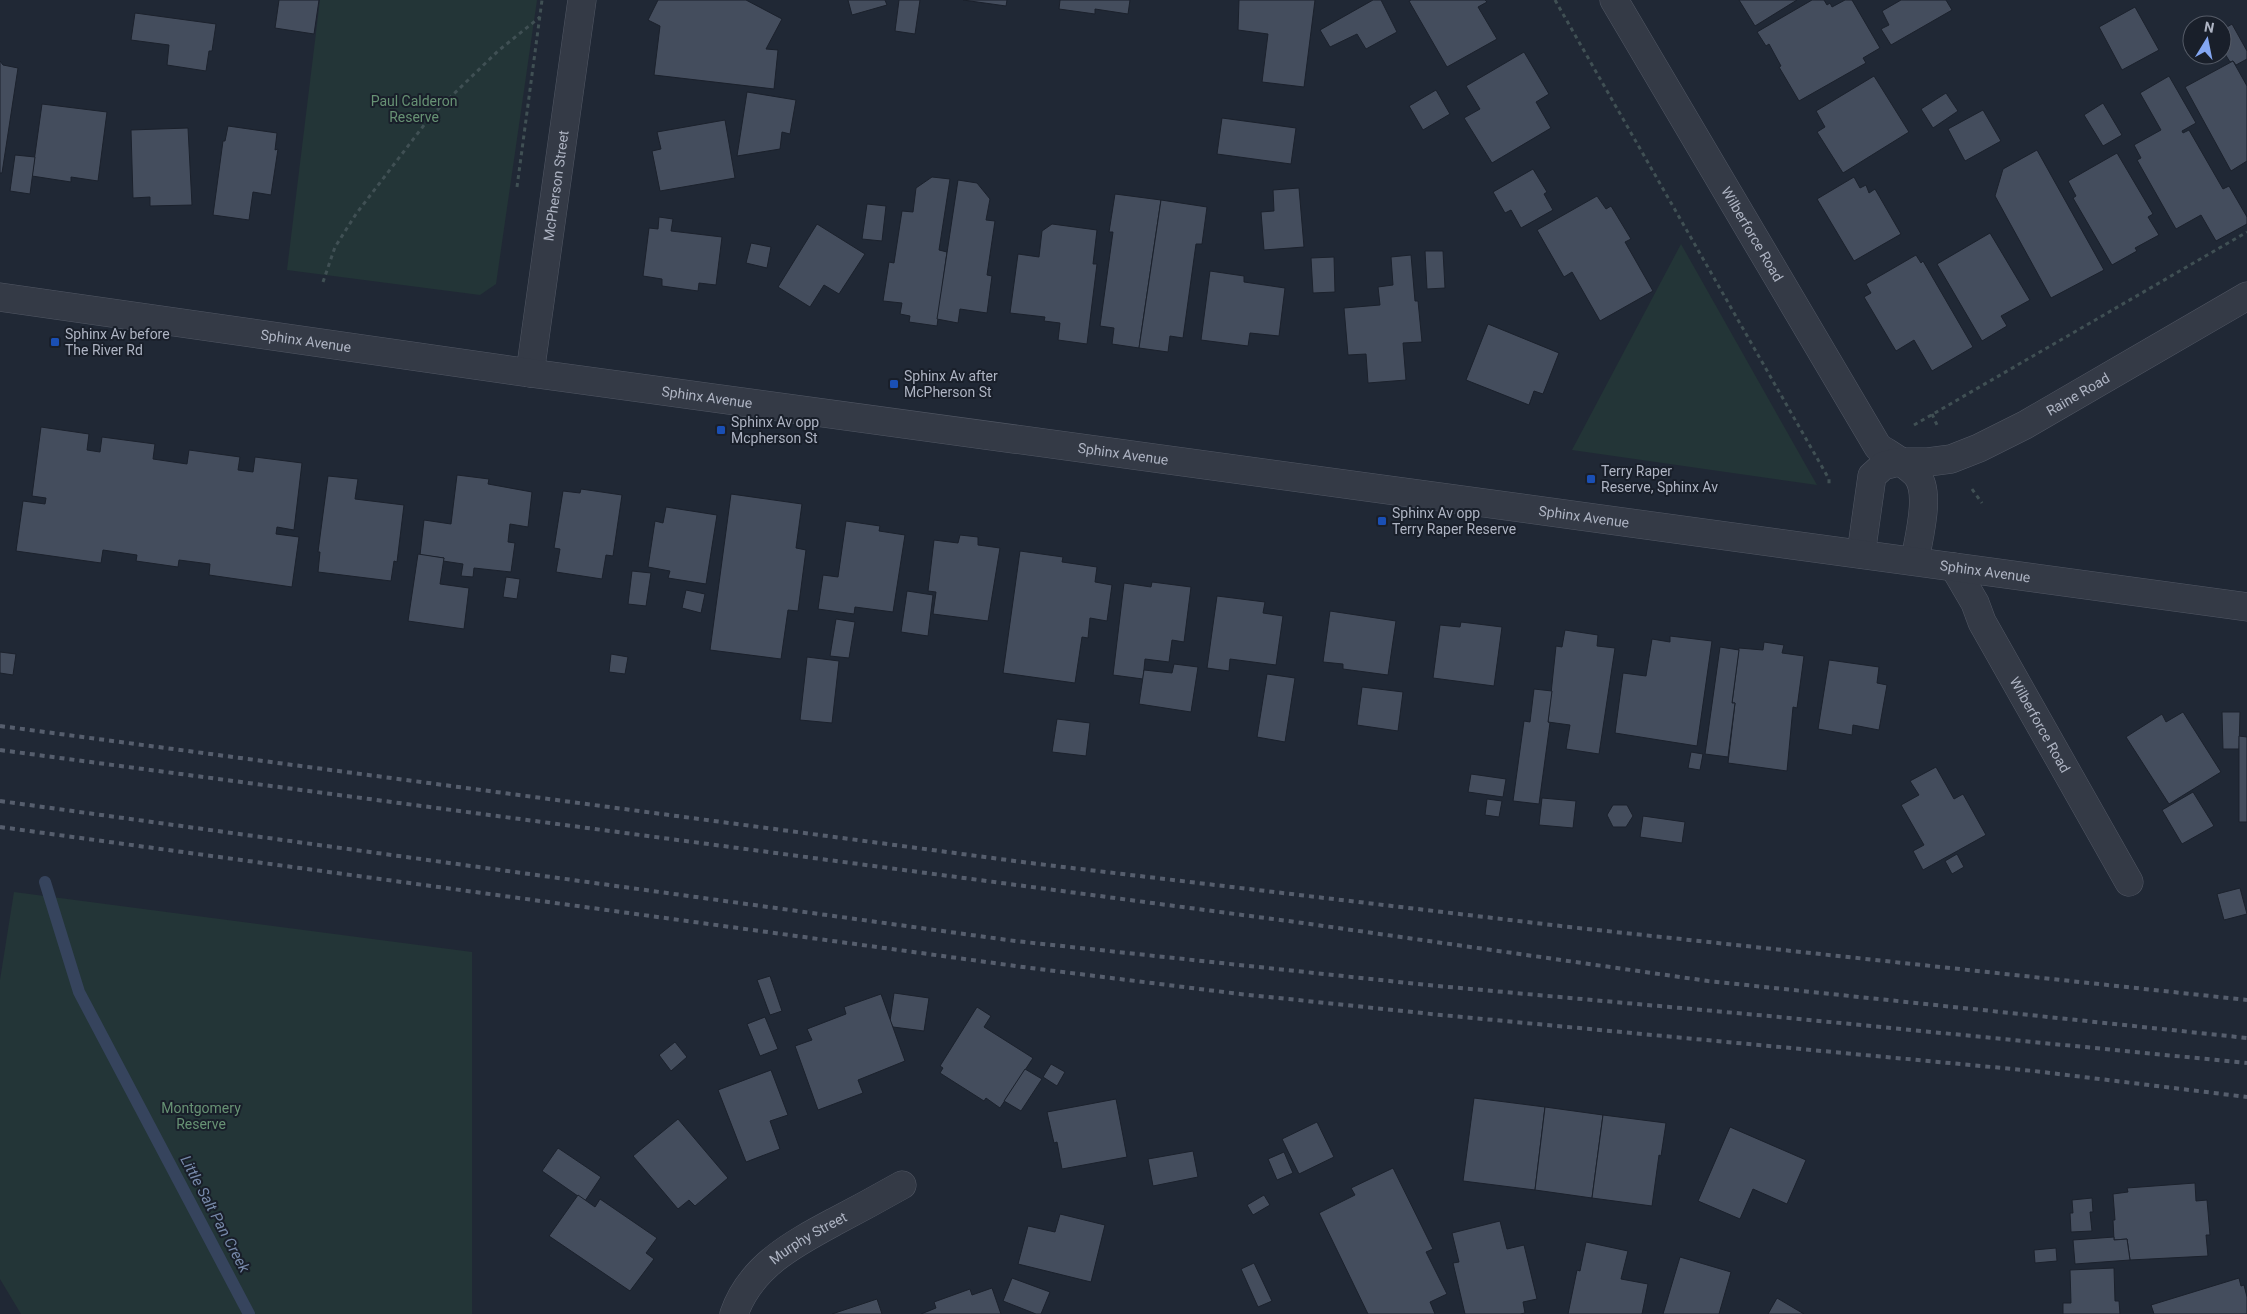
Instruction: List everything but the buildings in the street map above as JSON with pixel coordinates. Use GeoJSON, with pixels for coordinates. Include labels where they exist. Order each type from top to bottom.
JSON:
{"type":"FeatureCollection","features":[{"type":"Feature","properties":{"kind":"street","name":"McPherson Street"},"geometry":{"type":"LineString","coordinates":[[530,373],[582,0]]}},
{"type":"Feature","properties":{"kind":"street","name":"Wilberforce Road"},"geometry":{"type":"LineString","coordinates":[[1614,0],[1888,454],[1916,474],[1923,488],[1924,497],[1915,561]]}},
{"type":"Feature","properties":{"kind":"street","name":"Raine Road"},"geometry":{"type":"LineString","coordinates":[[1888,454],[1928,462],[1951,459],[1979,448],[2025,425],[2247,296]]}},
{"type":"Feature","properties":{"kind":"street","name":"Sphinx Avenue"},"geometry":{"type":"LineString","coordinates":[[0,297],[530,373],[2247,607]]}},
{"type":"Feature","properties":{"kind":"street"},"geometry":{"type":"LineString","coordinates":[[1861,554],[1872,476],[1884,466],[1888,454]]}},
{"type":"Feature","properties":{"kind":"street","name":"Wilberforce Road"},"geometry":{"type":"LineString","coordinates":[[1954,567],[1975,603],[1982,622],[2129,882]]}},
{"type":"Feature","properties":{"kind":"street","name":"Murphy Street"},"geometry":{"type":"LineString","coordinates":[[734,1314],[748,1286],[766,1264],[791,1245],[902,1185]]}},
{"type":"Feature","properties":{"kind":"path"},"geometry":{"type":"LineString","coordinates":[[516,191],[542,0]]}},
{"type":"Feature","properties":{"kind":"path"},"geometry":{"type":"LineString","coordinates":[[1554,0],[1830,479]]}},
{"type":"Feature","properties":{"kind":"path"},"geometry":{"type":"LineString","coordinates":[[323,282],[335,247],[356,214],[431,116],[498,51],[540,17]]}},
{"type":"Feature","properties":{"kind":"path"},"geometry":{"type":"LineString","coordinates":[[1829,487],[1830,479],[1838,469],[1888,454],[2247,232]]}},
{"type":"Feature","properties":{"kind":"green space","name":"Paul Calderon Reserve"},"geometry":{"type":"Polygon","coordinates":[[[320,0],[537,0],[496,284],[480,295],[287,270],[320,0]]]}},
{"type":"Feature","properties":{"kind":"green space"},"geometry":{"type":"Polygon","coordinates":[[[1681,244],[1817,485],[1572,450],[1681,244]]]}},
{"type":"Feature","properties":{"kind":"green space","name":"Montgomery Reserve"},"geometry":{"type":"Polygon","coordinates":[[[14,892],[472,952],[472,1314],[21,1314],[0,1279],[0,980],[14,892]]]}},
{"type":"Feature","properties":{"kind":"waterway","name":"Little Salt Pan Creek"},"geometry":{"type":"LineString","coordinates":[[45,882],[79,992],[249,1314]]}},
{"type":"Feature","properties":{"kind":"railway"},"geometry":{"type":"LineString","coordinates":[[0,726],[1030,863],[1569,927],[2247,1000]]}},
{"type":"Feature","properties":{"kind":"railway"},"geometry":{"type":"LineString","coordinates":[[0,750],[1303,923],[1708,981],[2247,1038]]}},
{"type":"Feature","properties":{"kind":"railway"},"geometry":{"type":"LineString","coordinates":[[0,801],[1015,941],[1427,985],[1769,1016],[2247,1063]]}},
{"type":"Feature","properties":{"kind":"railway"},"geometry":{"type":"LineString","coordinates":[[0,827],[1023,967],[1240,994],[1441,1015],[2034,1071],[2247,1097]]}},
{"type":"Feature","properties":{"kind":"place","name":"Sphinx Av before The River Rd"},"geometry":{"type":"Point","coordinates":[55,342]}},
{"type":"Feature","properties":{"kind":"place","name":"Sphinx Av after McPherson St"},"geometry":{"type":"Point","coordinates":[894,384]}},
{"type":"Feature","properties":{"kind":"place","name":"Sphinx Av opp Mcpherson St"},"geometry":{"type":"Point","coordinates":[721,430]}},
{"type":"Feature","properties":{"kind":"place","name":"Terry Raper Reserve, Sphinx Av"},"geometry":{"type":"Point","coordinates":[1591,479]}},
{"type":"Feature","properties":{"kind":"place","name":"Sphinx Av opp Terry Raper Reserve"},"geometry":{"type":"Point","coordinates":[1382,521]}}]}
